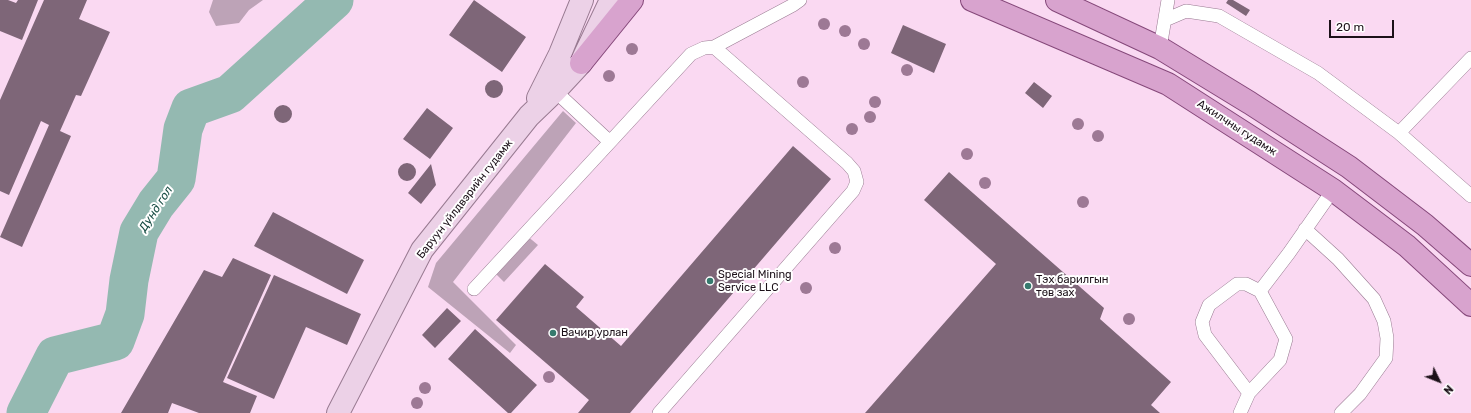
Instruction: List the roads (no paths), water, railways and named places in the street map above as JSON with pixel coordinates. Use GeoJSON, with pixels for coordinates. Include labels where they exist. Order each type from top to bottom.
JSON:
{"type":"FeatureCollection","features":[{"type":"Feature","properties":{"kind":"main road"},"geometry":{"type":"LineString","coordinates":[[581,63],[632,0]]}},
{"type":"Feature","properties":{"kind":"main road","name":"Ажилчны гудамж"},"geometry":{"type":"LineString","coordinates":[[972,0],[1168,84],[1333,190],[1407,246],[1471,305]]}},
{"type":"Feature","properties":{"kind":"main road"},"geometry":{"type":"LineString","coordinates":[[1057,0],[1160,48],[1250,103],[1349,167],[1425,225],[1471,265]]}},
{"type":"Feature","properties":{"kind":"main road"},"geometry":{"type":"LineString","coordinates":[[1333,190],[1349,167]]}},
{"type":"Feature","properties":{"kind":"street","name":"Баруун үйлдвэрийн гудамж"},"geometry":{"type":"LineString","coordinates":[[529,116],[560,54],[582,0]]}},
{"type":"Feature","properties":{"kind":"street","name":"Баруун үйлдвэрийн гудамж"},"geometry":{"type":"LineString","coordinates":[[338,413],[422,250],[529,116],[581,63],[611,0]]}},
{"type":"Feature","properties":{"kind":"lane"},"geometry":{"type":"LineString","coordinates":[[474,289],[691,54],[704,48],[714,47],[800,0]]}},
{"type":"Feature","properties":{"kind":"lane"},"geometry":{"type":"LineString","coordinates":[[1160,48],[1168,0]]}},
{"type":"Feature","properties":{"kind":"lane"},"geometry":{"type":"LineString","coordinates":[[1164,20],[1186,11],[1219,16],[1318,73],[1399,133],[1471,196]]}},
{"type":"Feature","properties":{"kind":"lane"},"geometry":{"type":"LineString","coordinates":[[658,413],[853,191],[857,182],[854,171],[847,163],[714,47]]}},
{"type":"Feature","properties":{"kind":"lane"},"geometry":{"type":"LineString","coordinates":[[1399,133],[1471,58]]}},
{"type":"Feature","properties":{"kind":"lane"},"geometry":{"type":"LineString","coordinates":[[554,91],[610,142]]}},
{"type":"Feature","properties":{"kind":"lane"},"geometry":{"type":"LineString","coordinates":[[1260,291],[1289,253],[1304,229],[1333,190]]}},
{"type":"Feature","properties":{"kind":"lane"},"geometry":{"type":"LineString","coordinates":[[1304,229],[1338,259],[1374,299],[1384,321],[1387,338],[1386,358],[1360,394],[1341,413]]}},
{"type":"Feature","properties":{"kind":"lane"},"geometry":{"type":"LineString","coordinates":[[1240,413],[1249,392],[1280,360],[1286,338],[1260,291],[1246,284],[1237,284],[1209,305],[1202,322],[1205,335],[1249,392]]}},
{"type":"Feature","properties":{"kind":"waterway","name":"Дунд гол"},"geometry":{"type":"LineString","coordinates":[[26,413],[55,356],[115,341],[125,314],[129,280],[139,232],[156,204],[176,179],[183,129],[191,108],[230,94],[334,0]]}},
{"type":"Feature","properties":{"kind":"place","name":"Special Mining Service LLC"},"geometry":{"type":"Point","coordinates":[710,281]}},
{"type":"Feature","properties":{"kind":"place","name":"Тэх барилгын төв зах"},"geometry":{"type":"Point","coordinates":[1028,286]}},
{"type":"Feature","properties":{"kind":"place","name":"Вачир урлан"},"geometry":{"type":"Point","coordinates":[553,333]}}]}
